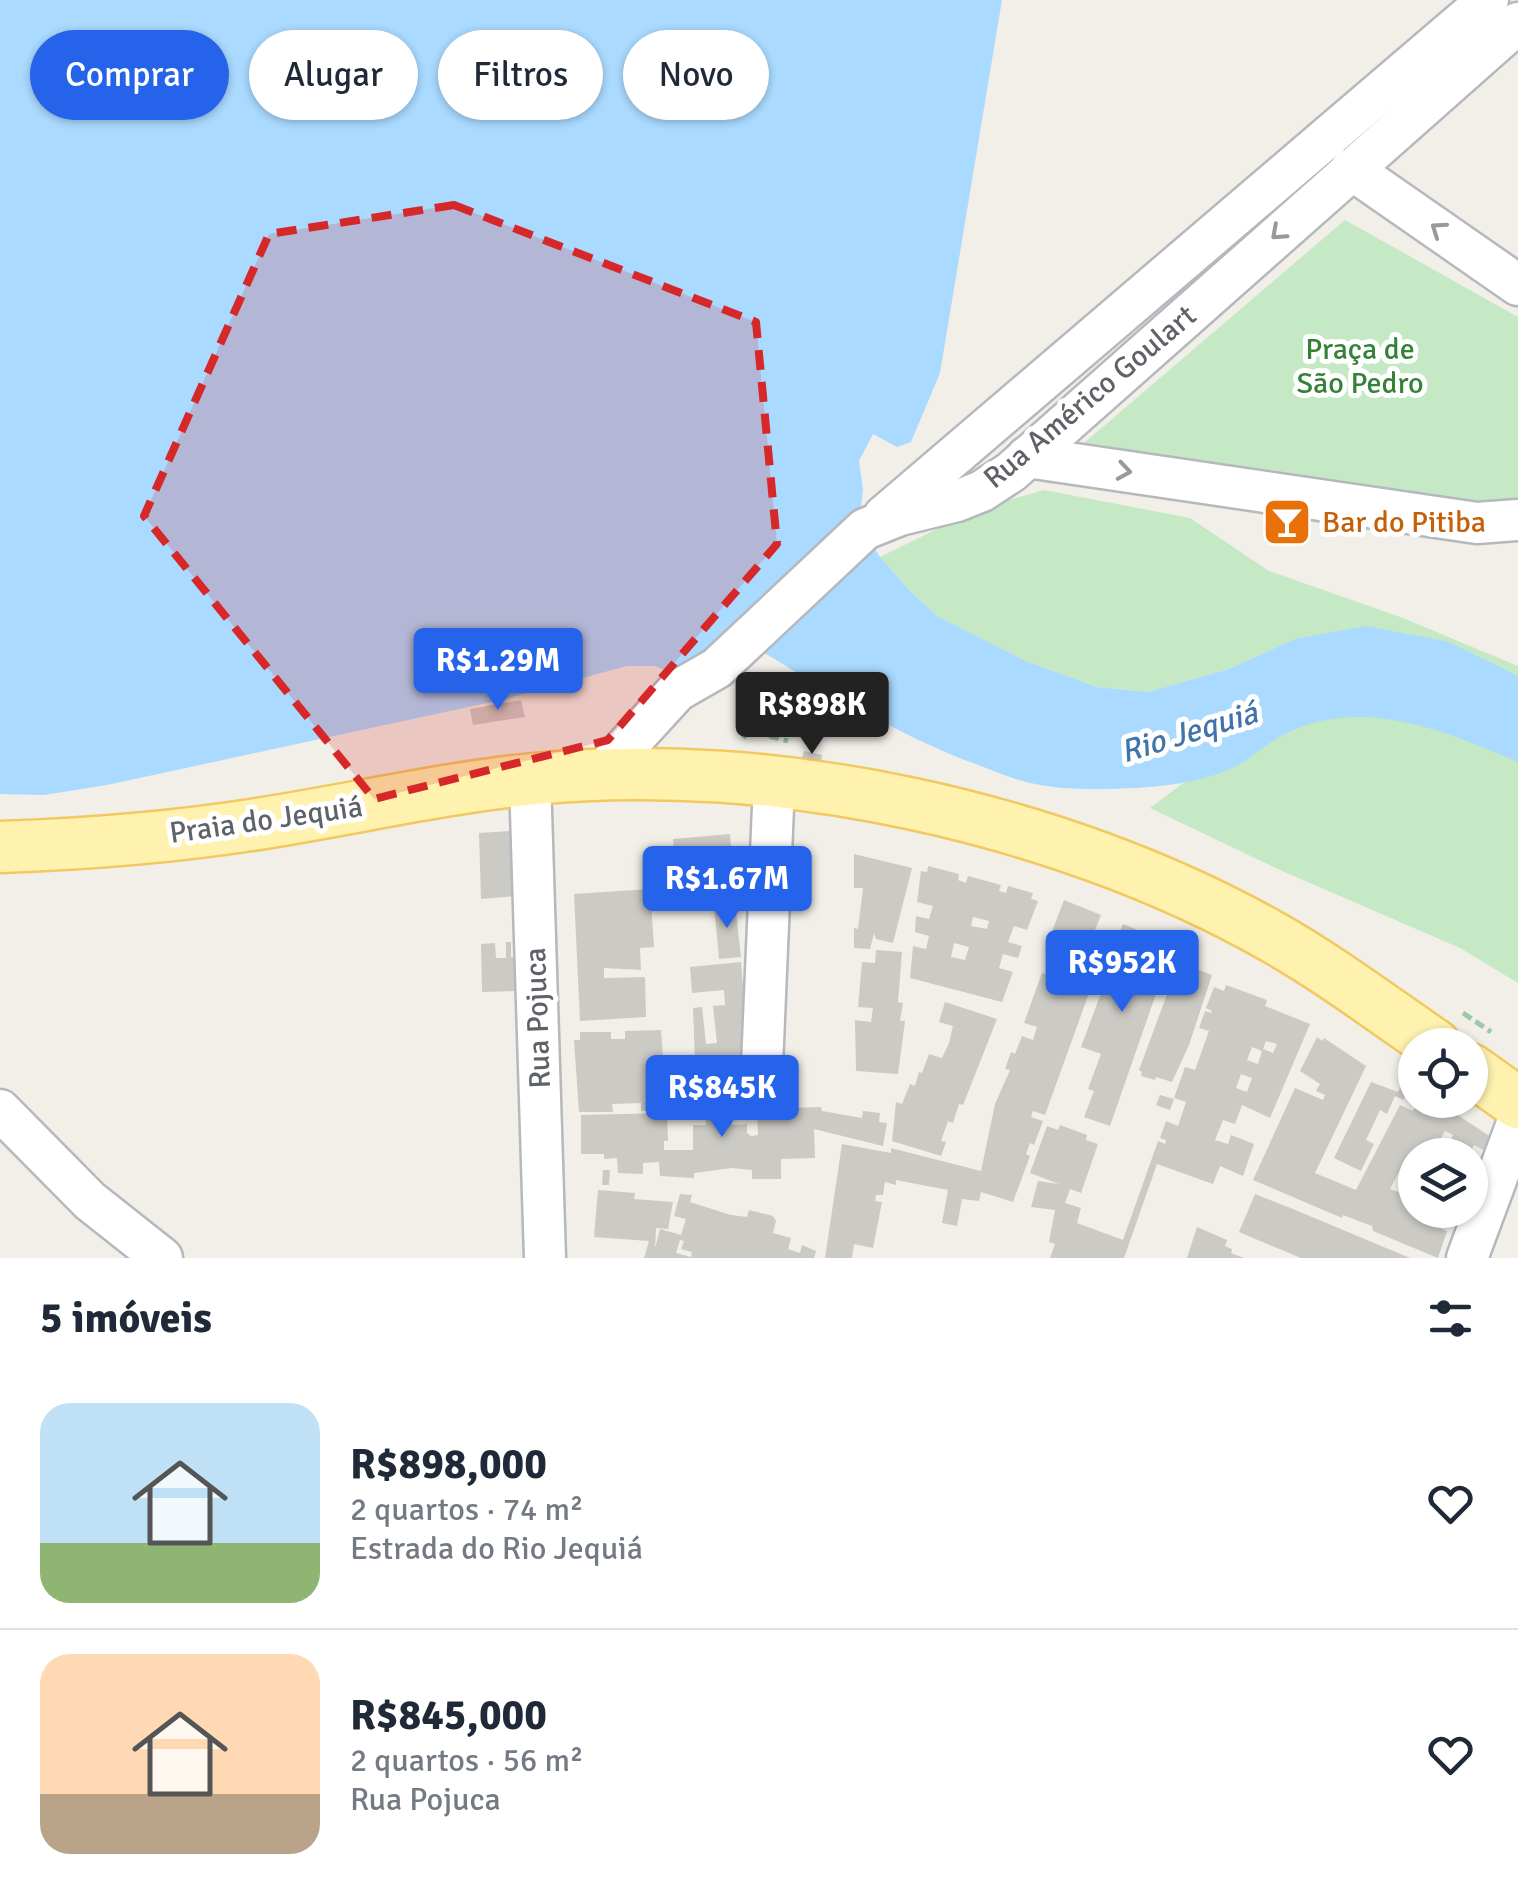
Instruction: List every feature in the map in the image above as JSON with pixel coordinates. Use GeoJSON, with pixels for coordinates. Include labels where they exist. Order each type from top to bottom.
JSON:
{"type":"FeatureCollection","features":[{"type":"Feature","properties":{"kind":"main road","name":"Praia do Jequiá"},"geometry":{"type":"LineString","coordinates":[[0,847],[82,844],[259,824],[530,779],[601,774],[715,774],[913,803],[1013,830],[1109,863],[1176,890],[1270,936],[1409,1028]]}},
{"type":"Feature","properties":{"kind":"main road"},"geometry":{"type":"LineString","coordinates":[[1488,1082],[1518,1103]]}},
{"type":"Feature","properties":{"kind":"street"},"geometry":{"type":"LineString","coordinates":[[871,526],[1488,0]]}},
{"type":"Feature","properties":{"kind":"street","name":"Rua Américo Goulart"},"geometry":{"type":"LineString","coordinates":[[601,774],[677,691],[717,668],[871,526],[982,491],[1028,456],[1518,24]]}},
{"type":"Feature","properties":{"kind":"street"},"geometry":{"type":"LineString","coordinates":[[1351,168],[1518,285]]}},
{"type":"Feature","properties":{"kind":"street"},"geometry":{"type":"LineString","coordinates":[[1028,456],[1478,523],[1518,520]]}},
{"type":"Feature","properties":{"kind":"street"},"geometry":{"type":"LineString","coordinates":[[1478,523],[1502,538],[1518,540]]}},
{"type":"Feature","properties":{"kind":"street","name":"Rua Pojuca"},"geometry":{"type":"LineString","coordinates":[[530,779],[544,1258]]}},
{"type":"Feature","properties":{"kind":"street"},"geometry":{"type":"LineString","coordinates":[[762,1066],[774,783]]}},
{"type":"Feature","properties":{"kind":"street"},"geometry":{"type":"LineString","coordinates":[[0,1110],[90,1202],[162,1258]]}},
{"type":"Feature","properties":{"kind":"street"},"geometry":{"type":"LineString","coordinates":[[1467,1258],[1518,1121]]}},
{"type":"Feature","properties":{"kind":"highlighted area"},"geometry":{"type":"Polygon","coordinates":[[[454,205],[756,322],[777,544],[608,740],[374,799],[144,516],[269,234],[454,205]]]}},
{"type":"Feature","properties":{"kind":"green space","name":"Praça de São Pedro"},"geometry":{"type":"Polygon","coordinates":[[[1345,220],[1518,317],[1518,504],[1499,509],[1084,443],[1345,220]]]}},
{"type":"Feature","properties":{"kind":"green space"},"geometry":{"type":"Polygon","coordinates":[[[1044,490],[1190,518],[1269,571],[1403,618],[1518,666],[1518,682],[1295,639],[1229,669],[1148,692],[1095,687],[1026,661],[937,616],[880,557],[980,508],[1044,490]]]}},
{"type":"Feature","properties":{"kind":"green space"},"geometry":{"type":"Polygon","coordinates":[[[1330,702],[1518,743],[1518,983],[1460,948],[1150,808],[1222,754],[1330,702]]]}},
{"type":"Feature","properties":{"kind":"water","name":"Rio Jequiá"},"geometry":{"type":"Polygon","coordinates":[[[0,0],[1002,0],[940,373],[911,442],[897,447],[873,434],[859,461],[863,489],[859,524],[880,557],[937,616],[1026,661],[1096,687],[1148,692],[1229,669],[1295,639],[1366,626],[1449,642],[1518,676],[1518,762],[1433,729],[1373,718],[1343,718],[1285,734],[1234,767],[1199,779],[1137,788],[1085,789],[1026,782],[916,739],[733,634],[676,674],[654,666],[627,666],[501,700],[107,785],[44,795],[0,794],[0,0]]]}},
{"type":"Feature","properties":{"kind":"building"},"geometry":{"type":"Polygon","coordinates":[[[521,700],[525,717],[473,725],[470,709],[521,700]]]}},
{"type":"Feature","properties":{"kind":"building"},"geometry":{"type":"Polygon","coordinates":[[[804,751],[822,755],[821,762],[802,758],[804,751]]]}},
{"type":"Feature","properties":{"kind":"building"},"geometry":{"type":"Polygon","coordinates":[[[511,831],[520,839],[517,896],[481,899],[479,833],[511,831]]]}},
{"type":"Feature","properties":{"kind":"building"},"geometry":{"type":"Polygon","coordinates":[[[730,834],[734,889],[715,890],[716,897],[678,903],[673,839],[730,834]]]}},
{"type":"Feature","properties":{"kind":"building"},"geometry":{"type":"Polygon","coordinates":[[[854,854],[912,868],[893,943],[876,939],[874,933],[870,949],[854,948],[863,888],[854,888],[854,854]]]}},
{"type":"Feature","properties":{"kind":"building"},"geometry":{"type":"Polygon","coordinates":[[[928,866],[959,874],[958,880],[966,883],[968,876],[1001,885],[999,891],[1006,893],[1008,886],[1033,893],[1031,899],[1038,901],[1027,930],[1014,926],[1008,942],[1022,946],[1018,958],[1003,954],[999,968],[1013,972],[1002,1002],[910,978],[913,946],[926,949],[929,936],[915,932],[916,916],[929,919],[933,906],[917,902],[921,871],[927,872],[928,866]],[[973,917],[971,926],[987,929],[989,921],[973,917]],[[954,943],[951,957],[965,960],[969,947],[954,943]]]}},
{"type":"Feature","properties":{"kind":"building"},"geometry":{"type":"Polygon","coordinates":[[[650,889],[654,947],[640,948],[641,970],[604,968],[604,978],[645,977],[646,1017],[580,1021],[574,894],[650,889]]]}},
{"type":"Feature","properties":{"kind":"building"},"geometry":{"type":"Polygon","coordinates":[[[1064,900],[1101,915],[1091,940],[1079,935],[1070,959],[1045,950],[1064,900]]]}},
{"type":"Feature","properties":{"kind":"building"},"geometry":{"type":"Polygon","coordinates":[[[735,903],[741,957],[719,959],[714,905],[735,903]]]}},
{"type":"Feature","properties":{"kind":"building"},"geometry":{"type":"Polygon","coordinates":[[[1123,924],[1173,945],[1110,1126],[1084,1117],[1094,1091],[1088,1089],[1101,1054],[1081,1047],[1103,988],[1098,986],[1123,924]]]}},
{"type":"Feature","properties":{"kind":"building"},"geometry":{"type":"Polygon","coordinates":[[[506,942],[511,942],[511,957],[518,957],[518,991],[482,992],[481,944],[495,943],[496,958],[506,958],[506,942]]]}},
{"type":"Feature","properties":{"kind":"building"},"geometry":{"type":"Polygon","coordinates":[[[876,950],[902,952],[898,1002],[903,1003],[900,1021],[905,1021],[898,1074],[856,1071],[855,1020],[871,1022],[873,1008],[858,1007],[862,962],[875,963],[876,950]]]}},
{"type":"Feature","properties":{"kind":"building"},"geometry":{"type":"Polygon","coordinates":[[[741,962],[753,1110],[741,1110],[741,1101],[695,1104],[693,1069],[738,1067],[738,1058],[695,1060],[693,1008],[702,1007],[706,1044],[717,1043],[713,1006],[725,1005],[724,990],[692,993],[690,967],[741,962]]]}},
{"type":"Feature","properties":{"kind":"building"},"geometry":{"type":"Polygon","coordinates":[[[1179,962],[1212,975],[1172,1082],[1156,1077],[1155,1080],[1141,1076],[1139,1070],[1179,962]]]}},
{"type":"Feature","properties":{"kind":"building"},"geometry":{"type":"Polygon","coordinates":[[[1081,966],[1097,971],[1045,1115],[1033,1111],[1031,1117],[1043,1121],[1034,1145],[1030,1143],[1026,1154],[1030,1156],[1013,1202],[981,1192],[979,1201],[962,1199],[957,1226],[942,1223],[948,1190],[896,1180],[896,1185],[885,1182],[883,1195],[876,1195],[875,1201],[882,1202],[873,1248],[854,1244],[852,1258],[825,1258],[842,1144],[891,1153],[891,1148],[981,1171],[995,1104],[1010,1070],[1005,1069],[1011,1052],[1015,1054],[1022,1036],[1033,1040],[1037,1027],[1024,1023],[1042,973],[1075,985],[1081,966]]]}},
{"type":"Feature","properties":{"kind":"building"},"geometry":{"type":"Polygon","coordinates":[[[1226,985],[1267,1000],[1265,1006],[1310,1024],[1270,1118],[1242,1105],[1235,1124],[1223,1120],[1215,1140],[1228,1144],[1231,1135],[1254,1144],[1243,1176],[1220,1166],[1213,1184],[1157,1164],[1124,1258],[1050,1258],[1055,1244],[1049,1242],[1055,1210],[1031,1207],[1038,1181],[1059,1184],[1030,1173],[1047,1126],[1058,1130],[1060,1125],[1087,1135],[1086,1140],[1098,1144],[1081,1193],[1070,1189],[1065,1203],[1081,1208],[1077,1223],[1123,1240],[1158,1141],[1165,1144],[1166,1140],[1160,1138],[1166,1121],[1178,1126],[1186,1102],[1174,1098],[1185,1067],[1195,1070],[1209,1031],[1199,1028],[1205,1011],[1212,1011],[1206,1008],[1214,987],[1224,991],[1226,985]],[[1266,1041],[1263,1049],[1273,1053],[1277,1044],[1266,1041]],[[1252,1047],[1247,1060],[1258,1064],[1262,1051],[1252,1047]],[[1241,1074],[1236,1088],[1247,1092],[1252,1078],[1241,1074]]]}},
{"type":"Feature","properties":{"kind":"building"},"geometry":{"type":"Polygon","coordinates":[[[945,1002],[997,1019],[963,1105],[959,1104],[953,1123],[948,1121],[941,1156],[892,1141],[896,1102],[902,1104],[910,1084],[915,1086],[929,1054],[942,1058],[949,1043],[953,1026],[939,1022],[945,1002]]]}},
{"type":"Feature","properties":{"kind":"building"},"geometry":{"type":"Polygon","coordinates":[[[661,1030],[667,1111],[641,1111],[641,1103],[612,1104],[613,1112],[579,1112],[574,1040],[580,1040],[580,1032],[611,1032],[611,1039],[625,1039],[625,1031],[661,1030]]]}},
{"type":"Feature","properties":{"kind":"building"},"geometry":{"type":"Polygon","coordinates":[[[1317,1037],[1366,1066],[1315,1173],[1356,1190],[1398,1109],[1398,1118],[1462,1118],[1491,1137],[1488,1144],[1488,1138],[1452,1138],[1453,1135],[1445,1131],[1441,1138],[1398,1138],[1398,1174],[1390,1189],[1398,1192],[1398,1228],[1447,1231],[1438,1258],[1373,1231],[1372,1226],[1343,1215],[1342,1218],[1253,1180],[1295,1088],[1323,1100],[1325,1095],[1316,1091],[1320,1084],[1300,1071],[1317,1037]]]}},
{"type":"Feature","properties":{"kind":"building"},"geometry":{"type":"Polygon","coordinates":[[[1371,1082],[1398,1092],[1398,1098],[1395,1096],[1387,1114],[1380,1110],[1366,1140],[1374,1144],[1361,1171],[1334,1158],[1371,1082]]]}},
{"type":"Feature","properties":{"kind":"building"},"geometry":{"type":"Polygon","coordinates":[[[1160,1095],[1174,1099],[1170,1110],[1156,1105],[1160,1095]]]}},
{"type":"Feature","properties":{"kind":"building"},"geometry":{"type":"Polygon","coordinates":[[[821,1107],[822,1111],[862,1118],[863,1111],[880,1113],[879,1122],[887,1123],[883,1146],[814,1129],[815,1158],[781,1159],[781,1179],[752,1179],[752,1170],[732,1168],[694,1173],[694,1178],[660,1176],[659,1162],[643,1163],[643,1174],[618,1173],[617,1158],[581,1154],[581,1115],[667,1113],[668,1141],[664,1141],[664,1150],[693,1150],[693,1125],[706,1125],[705,1110],[732,1110],[732,1125],[747,1124],[751,1136],[758,1135],[757,1109],[821,1107]]]}},
{"type":"Feature","properties":{"kind":"building"},"geometry":{"type":"Polygon","coordinates":[[[603,1170],[610,1170],[609,1185],[602,1185],[603,1170]]]}},
{"type":"Feature","properties":{"kind":"building"},"geometry":{"type":"Polygon","coordinates":[[[598,1190],[635,1193],[634,1199],[673,1202],[668,1229],[656,1228],[655,1248],[660,1229],[681,1235],[686,1219],[674,1216],[680,1194],[692,1195],[690,1202],[731,1215],[747,1217],[749,1210],[773,1216],[773,1233],[791,1238],[788,1249],[800,1253],[802,1245],[816,1251],[814,1258],[644,1258],[649,1241],[594,1237],[598,1190]],[[680,1240],[676,1253],[691,1257],[692,1252],[681,1249],[684,1241],[680,1240]]]}},
{"type":"Feature","properties":{"kind":"building"},"geometry":{"type":"Polygon","coordinates":[[[1255,1194],[1410,1258],[1301,1258],[1239,1232],[1255,1194]]]}},
{"type":"Feature","properties":{"kind":"building"},"geometry":{"type":"Polygon","coordinates":[[[1197,1227],[1227,1240],[1225,1246],[1232,1249],[1231,1253],[1244,1258],[1187,1258],[1197,1227]]]}},
{"type":"Feature","properties":{"kind":"place","name":"Bar do Pitiba"},"geometry":{"type":"Point","coordinates":[1287,522]}}]}
